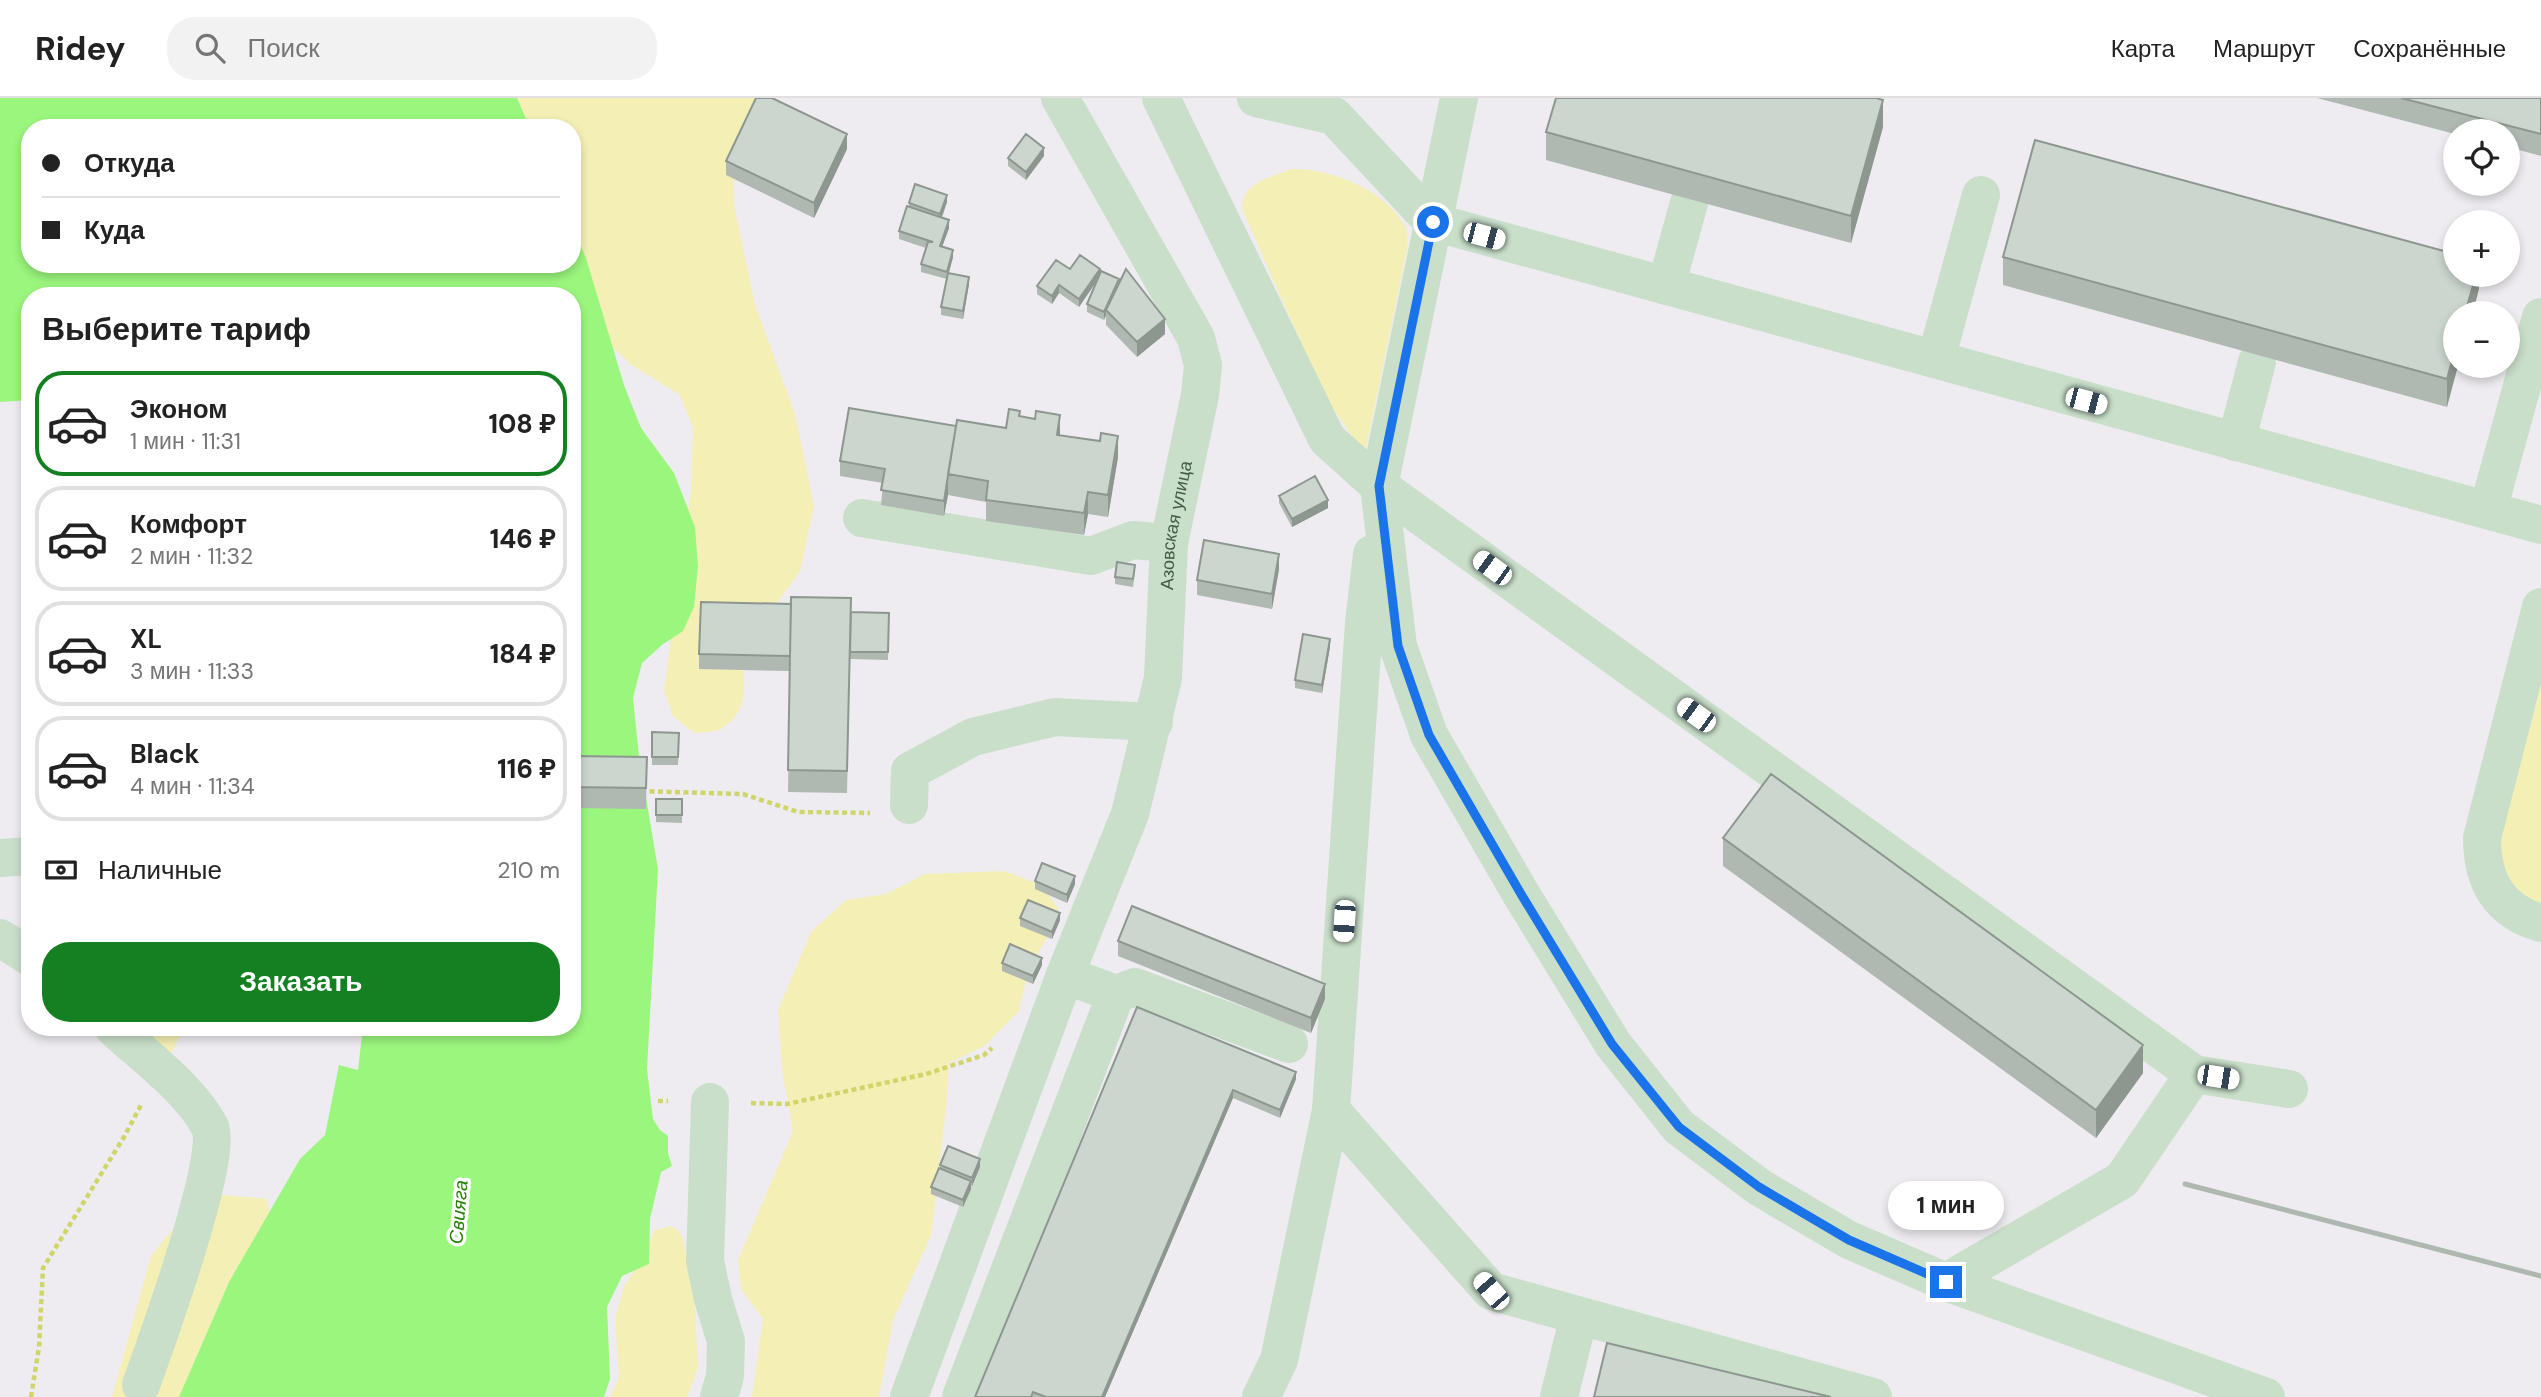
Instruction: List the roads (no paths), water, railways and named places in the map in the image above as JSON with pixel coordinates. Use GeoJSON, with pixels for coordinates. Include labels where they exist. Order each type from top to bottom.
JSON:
{"type":"FeatureCollection","features":[{"type":"Feature","properties":{"kind":"street","name":"Азовская улица"},"geometry":{"type":"LineString","coordinates":[[909,1397],[1065,975],[1130,814],[1163,678],[1169,543],[1200,394],[1203,365],[1196,338],[1060,98]]}},
{"type":"Feature","properties":{"kind":"street"},"geometry":{"type":"LineString","coordinates":[[1161,98],[1327,439],[1379,486],[2194,1073],[2290,1089]]}},
{"type":"Feature","properties":{"kind":"street"},"geometry":{"type":"LineString","coordinates":[[1256,98],[1334,116],[1433,222],[2541,525]]}},
{"type":"Feature","properties":{"kind":"street"},"geometry":{"type":"LineString","coordinates":[[1261,1397],[1279,1360],[1331,1111],[1364,623],[1379,486],[1459,98]]}},
{"type":"Feature","properties":{"kind":"street"},"geometry":{"type":"LineString","coordinates":[[1936,359],[1981,195]]}},
{"type":"Feature","properties":{"kind":"street"},"geometry":{"type":"LineString","coordinates":[[1666,286],[1689,203]]}},
{"type":"Feature","properties":{"kind":"street"},"geometry":{"type":"LineString","coordinates":[[2488,510],[2541,317]]}},
{"type":"Feature","properties":{"kind":"street"},"geometry":{"type":"LineString","coordinates":[[2236,442],[2258,362]]}},
{"type":"Feature","properties":{"kind":"street"},"geometry":{"type":"LineString","coordinates":[[1379,486],[1398,646],[1429,735],[1612,1044],[1679,1127],[1759,1187],[1849,1240],[1946,1282],[2266,1397]]}},
{"type":"Feature","properties":{"kind":"street"},"geometry":{"type":"LineString","coordinates":[[862,518],[1091,556],[1133,540],[1169,543]]}},
{"type":"Feature","properties":{"kind":"street"},"geometry":{"type":"LineString","coordinates":[[2541,607],[2482,838],[2482,862],[2490,884],[2516,914],[2541,923]]}},
{"type":"Feature","properties":{"kind":"street"},"geometry":{"type":"LineString","coordinates":[[909,805],[910,771],[973,737],[1055,717],[1154,722]]}},
{"type":"Feature","properties":{"kind":"street"},"geometry":{"type":"LineString","coordinates":[[0,858],[21,857]]}},
{"type":"Feature","properties":{"kind":"street"},"geometry":{"type":"LineString","coordinates":[[0,938],[21,951]]}},
{"type":"Feature","properties":{"kind":"street"},"geometry":{"type":"LineString","coordinates":[[1065,975],[1116,994],[1135,987],[1289,1044]]}},
{"type":"Feature","properties":{"kind":"street"},"geometry":{"type":"LineString","coordinates":[[961,1397],[1116,994]]}},
{"type":"Feature","properties":{"kind":"street"},"geometry":{"type":"LineString","coordinates":[[123,1036],[182,1089],[211,1130],[209,1163],[179,1280],[141,1385]]}},
{"type":"Feature","properties":{"kind":"street"},"geometry":{"type":"LineString","coordinates":[[1946,1282],[2122,1180],[2194,1073]]}},
{"type":"Feature","properties":{"kind":"street"},"geometry":{"type":"LineString","coordinates":[[710,1102],[705,1261],[726,1341],[726,1376],[719,1397]]}},
{"type":"Feature","properties":{"kind":"street"},"geometry":{"type":"LineString","coordinates":[[1331,1111],[1491,1291],[1873,1397]]}},
{"type":"Feature","properties":{"kind":"street"},"geometry":{"type":"LineString","coordinates":[[1559,1397],[1579,1316]]}},
{"type":"Feature","properties":{"kind":"water","name":"Свияга"},"geometry":{"type":"Polygon","coordinates":[[[0,98],[517,98],[526,119],[21,119],[21,273],[581,273],[581,247],[624,385],[641,428],[674,473],[695,527],[698,566],[694,607],[683,631],[642,663],[633,698],[639,756],[658,869],[647,1069],[653,1119],[668,1136],[668,1153],[672,1166],[661,1172],[650,1219],[649,1264],[622,1276],[607,1307],[610,1379],[604,1397],[179,1397],[229,1282],[300,1159],[325,1135],[339,1065],[358,1070],[362,1036],[581,1036],[581,287],[21,287],[21,401],[0,402],[0,98]]]}},
{"type":"Feature","properties":{"kind":"railway"},"geometry":{"type":"LineString","coordinates":[[2185,1184],[2541,1276]]}}]}
